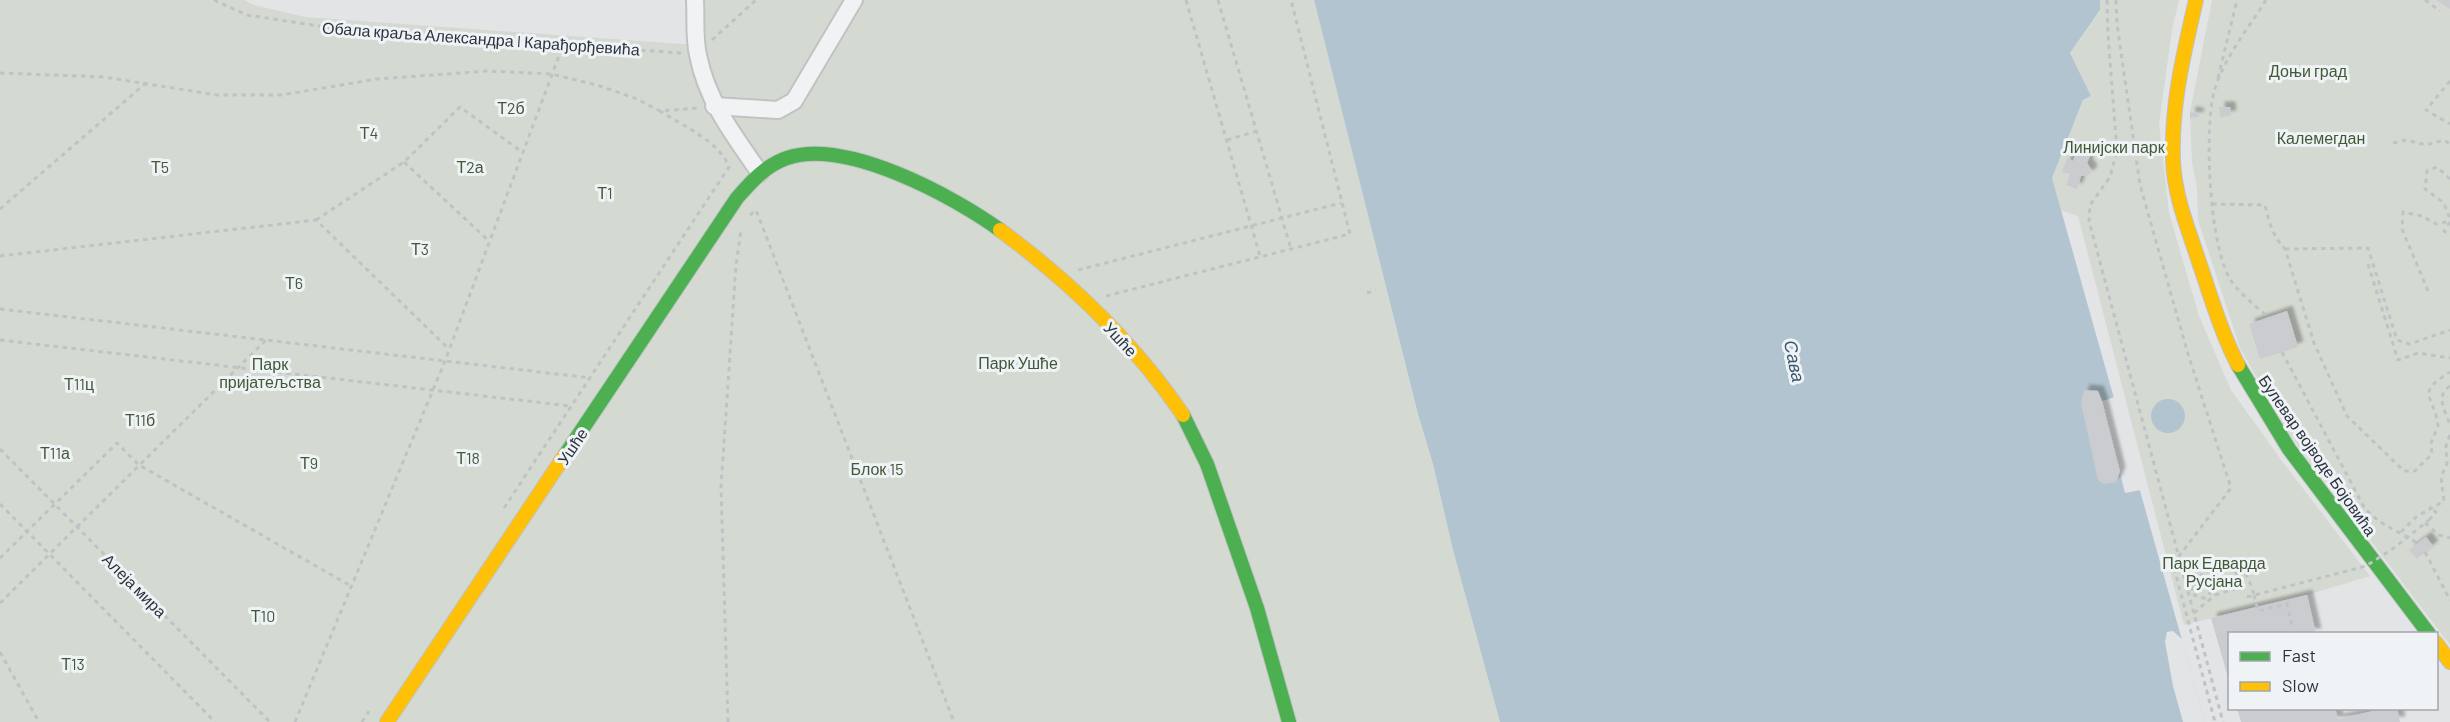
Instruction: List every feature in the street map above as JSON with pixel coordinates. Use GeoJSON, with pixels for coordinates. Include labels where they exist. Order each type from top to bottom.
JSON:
{"type":"FeatureCollection","features":[{"type":"Feature","properties":{"kind":"street"},"geometry":{"type":"LineString","coordinates":[[695,0],[697,54],[714,106],[760,173]]}},
{"type":"Feature","properties":{"kind":"street"},"geometry":{"type":"LineString","coordinates":[[714,106],[778,110],[794,101],[854,0]]}},
{"type":"Feature","properties":{"kind":"street","name":"Булевар војводе Бојовића"},"geometry":{"type":"LineString","coordinates":[[2196,0],[2177,99],[2173,163],[2180,202],[2205,282],[2236,360],[2271,420],[2362,547],[2428,632]]}},
{"type":"Feature","properties":{"kind":"street","name":"Ушће"},"geometry":{"type":"LineString","coordinates":[[387,722],[730,208],[760,173],[776,162],[795,156],[836,157],[876,165],[945,196],[1036,257],[1085,301],[1131,348],[1187,421],[1203,452],[1271,650],[1289,722]]}},
{"type":"Feature","properties":{"kind":"street"},"geometry":{"type":"LineString","coordinates":[[2438,646],[2450,662]]}},
{"type":"Feature","properties":{"kind":"path","name":"Обала краља Александра I Карађорђевића"},"geometry":{"type":"LineString","coordinates":[[214,0],[247,15],[338,29],[697,54]]}},
{"type":"Feature","properties":{"kind":"path"},"geometry":{"type":"LineString","coordinates":[[697,54],[756,0]]}},
{"type":"Feature","properties":{"kind":"path"},"geometry":{"type":"LineString","coordinates":[[1186,0],[1260,256]]}},
{"type":"Feature","properties":{"kind":"path"},"geometry":{"type":"LineString","coordinates":[[1218,0],[1291,249]]}},
{"type":"Feature","properties":{"kind":"path"},"geometry":{"type":"LineString","coordinates":[[1085,301],[1350,234],[1292,0]]}},
{"type":"Feature","properties":{"kind":"path"},"geometry":{"type":"LineString","coordinates":[[2107,0],[2117,151],[2110,177],[2090,205],[2089,221],[2177,557],[2223,722]]}},
{"type":"Feature","properties":{"kind":"path"},"geometry":{"type":"LineString","coordinates":[[2116,0],[2116,24],[2140,185],[2185,343],[2231,488],[2177,557],[2174,568],[2215,722]]}},
{"type":"Feature","properties":{"kind":"path"},"geometry":{"type":"LineString","coordinates":[[2237,0],[2211,107],[2208,139],[2212,204],[2220,255],[2231,282],[2268,317]]}},
{"type":"Feature","properties":{"kind":"path"},"geometry":{"type":"LineString","coordinates":[[2214,91],[2226,63],[2266,0]]}},
{"type":"Feature","properties":{"kind":"path"},"geometry":{"type":"LineString","coordinates":[[2425,0],[2440,11]]}},
{"type":"Feature","properties":{"kind":"path"},"geometry":{"type":"LineString","coordinates":[[295,722],[445,361],[563,45]]}},
{"type":"Feature","properties":{"kind":"path"},"geometry":{"type":"LineString","coordinates":[[0,74],[104,77],[217,95],[282,95],[377,79],[488,70],[551,74],[597,85],[637,99],[714,146],[725,157],[729,167],[499,516]]}},
{"type":"Feature","properties":{"kind":"path"},"geometry":{"type":"LineString","coordinates":[[2450,81],[2426,110],[2450,124]]}},
{"type":"Feature","properties":{"kind":"path"},"geometry":{"type":"LineString","coordinates":[[0,209],[146,83]]}},
{"type":"Feature","properties":{"kind":"path"},"geometry":{"type":"LineString","coordinates":[[0,256],[316,220],[404,162],[460,106],[522,152]]}},
{"type":"Feature","properties":{"kind":"path"},"geometry":{"type":"LineString","coordinates":[[660,111],[714,106]]}},
{"type":"Feature","properties":{"kind":"path"},"geometry":{"type":"LineString","coordinates":[[1226,140],[1257,131]]}},
{"type":"Feature","properties":{"kind":"path"},"geometry":{"type":"LineString","coordinates":[[2393,143],[2406,140],[2426,145],[2444,140],[2450,144]]}},
{"type":"Feature","properties":{"kind":"path"},"geometry":{"type":"LineString","coordinates":[[404,162],[489,241]]}},
{"type":"Feature","properties":{"kind":"path"},"geometry":{"type":"LineString","coordinates":[[2450,178],[2437,167],[2427,171],[2425,189],[2444,203],[2450,220],[2444,231],[2450,235]]}},
{"type":"Feature","properties":{"kind":"path"},"geometry":{"type":"LineString","coordinates":[[1057,275],[1341,203]]}},
{"type":"Feature","properties":{"kind":"path"},"geometry":{"type":"LineString","coordinates":[[2212,204],[2265,206],[2276,239],[2285,249],[2314,343],[2347,416],[2404,471],[2415,471],[2432,454],[2431,443],[2438,426],[2428,394],[2432,384],[2450,372]]}},
{"type":"Feature","properties":{"kind":"path"},"geometry":{"type":"LineString","coordinates":[[749,216],[756,210],[954,722]]}},
{"type":"Feature","properties":{"kind":"path"},"geometry":{"type":"LineString","coordinates":[[2428,291],[2402,229],[2403,212],[2422,216],[2436,224],[2450,220]]}},
{"type":"Feature","properties":{"kind":"path"},"geometry":{"type":"LineString","coordinates":[[316,220],[449,349]]}},
{"type":"Feature","properties":{"kind":"path"},"geometry":{"type":"LineString","coordinates":[[728,722],[721,487],[736,265],[742,222]]}},
{"type":"Feature","properties":{"kind":"path"},"geometry":{"type":"LineString","coordinates":[[2285,249],[2368,248],[2397,340],[2410,344],[2450,330]]}},
{"type":"Feature","properties":{"kind":"path"},"geometry":{"type":"LineString","coordinates":[[2368,264],[2398,360],[2418,354],[2450,358]]}},
{"type":"Feature","properties":{"kind":"path"},"geometry":{"type":"LineString","coordinates":[[1367,293],[1376,290]]}},
{"type":"Feature","properties":{"kind":"path"},"geometry":{"type":"LineString","coordinates":[[0,309],[591,378]]}},
{"type":"Feature","properties":{"kind":"path"},"geometry":{"type":"LineString","coordinates":[[0,340],[571,406]]}},
{"type":"Feature","properties":{"kind":"path"},"geometry":{"type":"LineString","coordinates":[[0,603],[266,340]]}},
{"type":"Feature","properties":{"kind":"path"},"geometry":{"type":"LineString","coordinates":[[2283,352],[2289,368],[2364,507],[2379,523],[2401,532],[2417,543]]}},
{"type":"Feature","properties":{"kind":"path"},"geometry":{"type":"LineString","coordinates":[[2450,386],[2443,391],[2441,397],[2450,425]]}},
{"type":"Feature","properties":{"kind":"path"},"geometry":{"type":"LineString","coordinates":[[2401,532],[2429,507],[2444,501],[2441,477],[2447,463],[2446,446],[2450,434]]}},
{"type":"Feature","properties":{"kind":"path"},"geometry":{"type":"LineString","coordinates":[[0,558],[117,443],[140,465],[351,586]]}},
{"type":"Feature","properties":{"kind":"path","name":"Алеја мира"},"geometry":{"type":"LineString","coordinates":[[0,449],[270,722]]}},
{"type":"Feature","properties":{"kind":"path"},"geometry":{"type":"LineString","coordinates":[[0,504],[215,722]]}},
{"type":"Feature","properties":{"kind":"path"},"geometry":{"type":"LineString","coordinates":[[2247,597],[2366,566],[2394,548],[2434,515],[2436,512],[2429,507]]}},
{"type":"Feature","properties":{"kind":"path"},"geometry":{"type":"LineString","coordinates":[[2425,523],[2439,535],[2450,538]]}},
{"type":"Feature","properties":{"kind":"path"},"geometry":{"type":"LineString","coordinates":[[2425,552],[2450,600]]}},
{"type":"Feature","properties":{"kind":"path"},"geometry":{"type":"LineString","coordinates":[[2186,586],[2206,575],[2220,563],[2233,563],[2248,578],[2258,611],[2287,604],[2292,625]]}},
{"type":"Feature","properties":{"kind":"path"},"geometry":{"type":"LineString","coordinates":[[2194,582],[2190,586],[2192,594],[2205,598],[2214,588],[2215,574],[2219,570],[2230,568],[2235,571],[2239,580],[2235,589],[2216,595],[2194,613]]}},
{"type":"Feature","properties":{"kind":"path"},"geometry":{"type":"LineString","coordinates":[[0,652],[39,722]]}},
{"type":"Feature","properties":{"kind":"path"},"geometry":{"type":"LineString","coordinates":[[362,722],[373,705]]}},
{"type":"Feature","properties":{"kind":"green space","name":"Парк Ушће"},"geometry":{"type":"Polygon","coordinates":[[[0,0],[244,0],[254,5],[305,17],[696,45],[693,0],[1314,0],[1453,550],[1500,722],[0,722],[0,0]]]}},
{"type":"Feature","properties":{"kind":"green space"},"geometry":{"type":"Polygon","coordinates":[[[2100,0],[2179,0],[2172,30],[2159,124],[2169,213],[2199,316],[2231,390],[2370,576],[2307,595],[2184,625],[2078,216],[2060,210],[2052,178],[2083,100],[2091,96],[2070,53],[2100,11],[2100,0]]]}},
{"type":"Feature","properties":{"kind":"green space","name":"Калемегдан"},"geometry":{"type":"Polygon","coordinates":[[[2212,0],[2450,0],[2450,645],[2288,432],[2240,348],[2198,220],[2197,188],[2192,162],[2190,112],[2212,0]]]}},
{"type":"Feature","properties":{"kind":"water","name":"Сава"},"geometry":{"type":"Polygon","coordinates":[[[1314,0],[2100,0],[2100,10],[2070,53],[2091,96],[2083,100],[2052,178],[2205,722],[1500,722],[1453,550],[1314,0]]]}},
{"type":"Feature","properties":{"kind":"water"},"geometry":{"type":"Polygon","coordinates":[[[2168,399],[2180,404],[2185,416],[2180,428],[2168,433],[2156,428],[2151,416],[2156,404],[2168,399]]]}},
{"type":"Feature","properties":{"kind":"pier"},"geometry":{"type":"Polygon","coordinates":[[[2115,397],[2141,490],[2125,493],[2102,401],[2115,397]]]}},
{"type":"Feature","properties":{"kind":"pier"},"geometry":{"type":"Polygon","coordinates":[[[2173,631],[2182,639],[2205,722],[2183,722],[2173,686],[2165,642],[2167,632],[2173,631]]]}},
{"type":"Feature","properties":{"kind":"building"},"geometry":{"type":"Polygon","coordinates":[[[2436,0],[2450,0],[2450,9],[2436,0]]]}},
{"type":"Feature","properties":{"kind":"building"},"geometry":{"type":"Polygon","coordinates":[[[2219,107],[2230,107],[2231,116],[2220,117],[2219,107]]]}},
{"type":"Feature","properties":{"kind":"building"},"geometry":{"type":"Polygon","coordinates":[[[2190,112],[2198,113],[2199,117],[2190,118],[2190,112]]]}},
{"type":"Feature","properties":{"kind":"building"},"geometry":{"type":"Polygon","coordinates":[[[2077,149],[2091,154],[2087,163],[2092,171],[2089,175],[2081,176],[2077,189],[2066,185],[2070,174],[2062,172],[2067,158],[2073,161],[2077,149]]]}},
{"type":"Feature","properties":{"kind":"building"},"geometry":{"type":"Polygon","coordinates":[[[2287,311],[2298,347],[2260,359],[2249,324],[2287,311]]]}},
{"type":"Feature","properties":{"kind":"building"},"geometry":{"type":"Polygon","coordinates":[[[2084,390],[2098,391],[2102,401],[2120,472],[2116,482],[2104,484],[2098,480],[2081,403],[2084,390]]]}},
{"type":"Feature","properties":{"kind":"building"},"geometry":{"type":"Polygon","coordinates":[[[2426,537],[2433,546],[2417,559],[2409,550],[2426,537]]]}},
{"type":"Feature","properties":{"kind":"building"},"geometry":{"type":"Polygon","coordinates":[[[2307,595],[2316,632],[2228,632],[2228,678],[2211,618],[2307,595]]]}},
{"type":"Feature","properties":{"kind":"building"},"geometry":{"type":"Polygon","coordinates":[[[2238,710],[2336,710],[2338,719],[2378,710],[2397,710],[2400,722],[2241,722],[2238,710]]]}},
{"type":"Feature","properties":{"kind":"traffic: fast"},"geometry":{"type":"LineString","coordinates":[[565,455],[737,198],[759,175],[779,161],[811,154],[839,156],[868,163],[928,187],[1000,230]]}},
{"type":"Feature","properties":{"kind":"traffic: fast"},"geometry":{"type":"LineString","coordinates":[[2238,365],[2289,449],[2427,632]]}},
{"type":"Feature","properties":{"kind":"traffic: fast"},"geometry":{"type":"LineString","coordinates":[[1183,415],[1207,464],[1257,608],[1289,722]]}},
{"type":"Feature","properties":{"kind":"traffic: slow"},"geometry":{"type":"LineString","coordinates":[[2196,0],[2176,99],[2173,139],[2174,172],[2186,224],[2221,327],[2238,365]]}},
{"type":"Feature","properties":{"kind":"traffic: slow"},"geometry":{"type":"LineString","coordinates":[[1000,230],[1051,270],[1099,315],[1144,363],[1183,415]]}},
{"type":"Feature","properties":{"kind":"traffic: slow"},"geometry":{"type":"LineString","coordinates":[[387,722],[565,455]]}},
{"type":"Feature","properties":{"kind":"traffic: slow"},"geometry":{"type":"LineString","coordinates":[[2438,646],[2450,662]]}},
{"type":"Feature","properties":{"kind":"park label","name":"Доњи град"},"geometry":{"type":"Point","coordinates":[2308,70]}},
{"type":"Feature","properties":{"kind":"park label","name":"Т2б"},"geometry":{"type":"Point","coordinates":[511,107]}},
{"type":"Feature","properties":{"kind":"park label","name":"Т4"},"geometry":{"type":"Point","coordinates":[369,132]}},
{"type":"Feature","properties":{"kind":"park label","name":"Линијски парк"},"geometry":{"type":"Point","coordinates":[2114,146]}},
{"type":"Feature","properties":{"kind":"park label","name":"Т5"},"geometry":{"type":"Point","coordinates":[160,166]}},
{"type":"Feature","properties":{"kind":"park label","name":"Т2а"},"geometry":{"type":"Point","coordinates":[470,166]}},
{"type":"Feature","properties":{"kind":"park label","name":"Т1"},"geometry":{"type":"Point","coordinates":[605,192]}},
{"type":"Feature","properties":{"kind":"park label","name":"Т3"},"geometry":{"type":"Point","coordinates":[420,248]}},
{"type":"Feature","properties":{"kind":"park label","name":"Т6"},"geometry":{"type":"Point","coordinates":[294,282]}},
{"type":"Feature","properties":{"kind":"park label","name":"Парк пријатељства"},"geometry":{"type":"Point","coordinates":[270,372]}},
{"type":"Feature","properties":{"kind":"park label","name":"Т11ц"},"geometry":{"type":"Point","coordinates":[79,383]}},
{"type":"Feature","properties":{"kind":"park label","name":"Т11б"},"geometry":{"type":"Point","coordinates":[140,419]}},
{"type":"Feature","properties":{"kind":"park label","name":"Т11а"},"geometry":{"type":"Point","coordinates":[55,452]}},
{"type":"Feature","properties":{"kind":"park label","name":"Т18"},"geometry":{"type":"Point","coordinates":[468,457]}},
{"type":"Feature","properties":{"kind":"park label","name":"Т9"},"geometry":{"type":"Point","coordinates":[309,462]}},
{"type":"Feature","properties":{"kind":"park label","name":"Блок 15"},"geometry":{"type":"Point","coordinates":[877,468]}},
{"type":"Feature","properties":{"kind":"park label","name":"Парк Едварда Русјана"},"geometry":{"type":"Point","coordinates":[2214,571]}},
{"type":"Feature","properties":{"kind":"park label","name":"Т10"},"geometry":{"type":"Point","coordinates":[263,615]}},
{"type":"Feature","properties":{"kind":"park label","name":"Т13"},"geometry":{"type":"Point","coordinates":[73,663]}}]}
